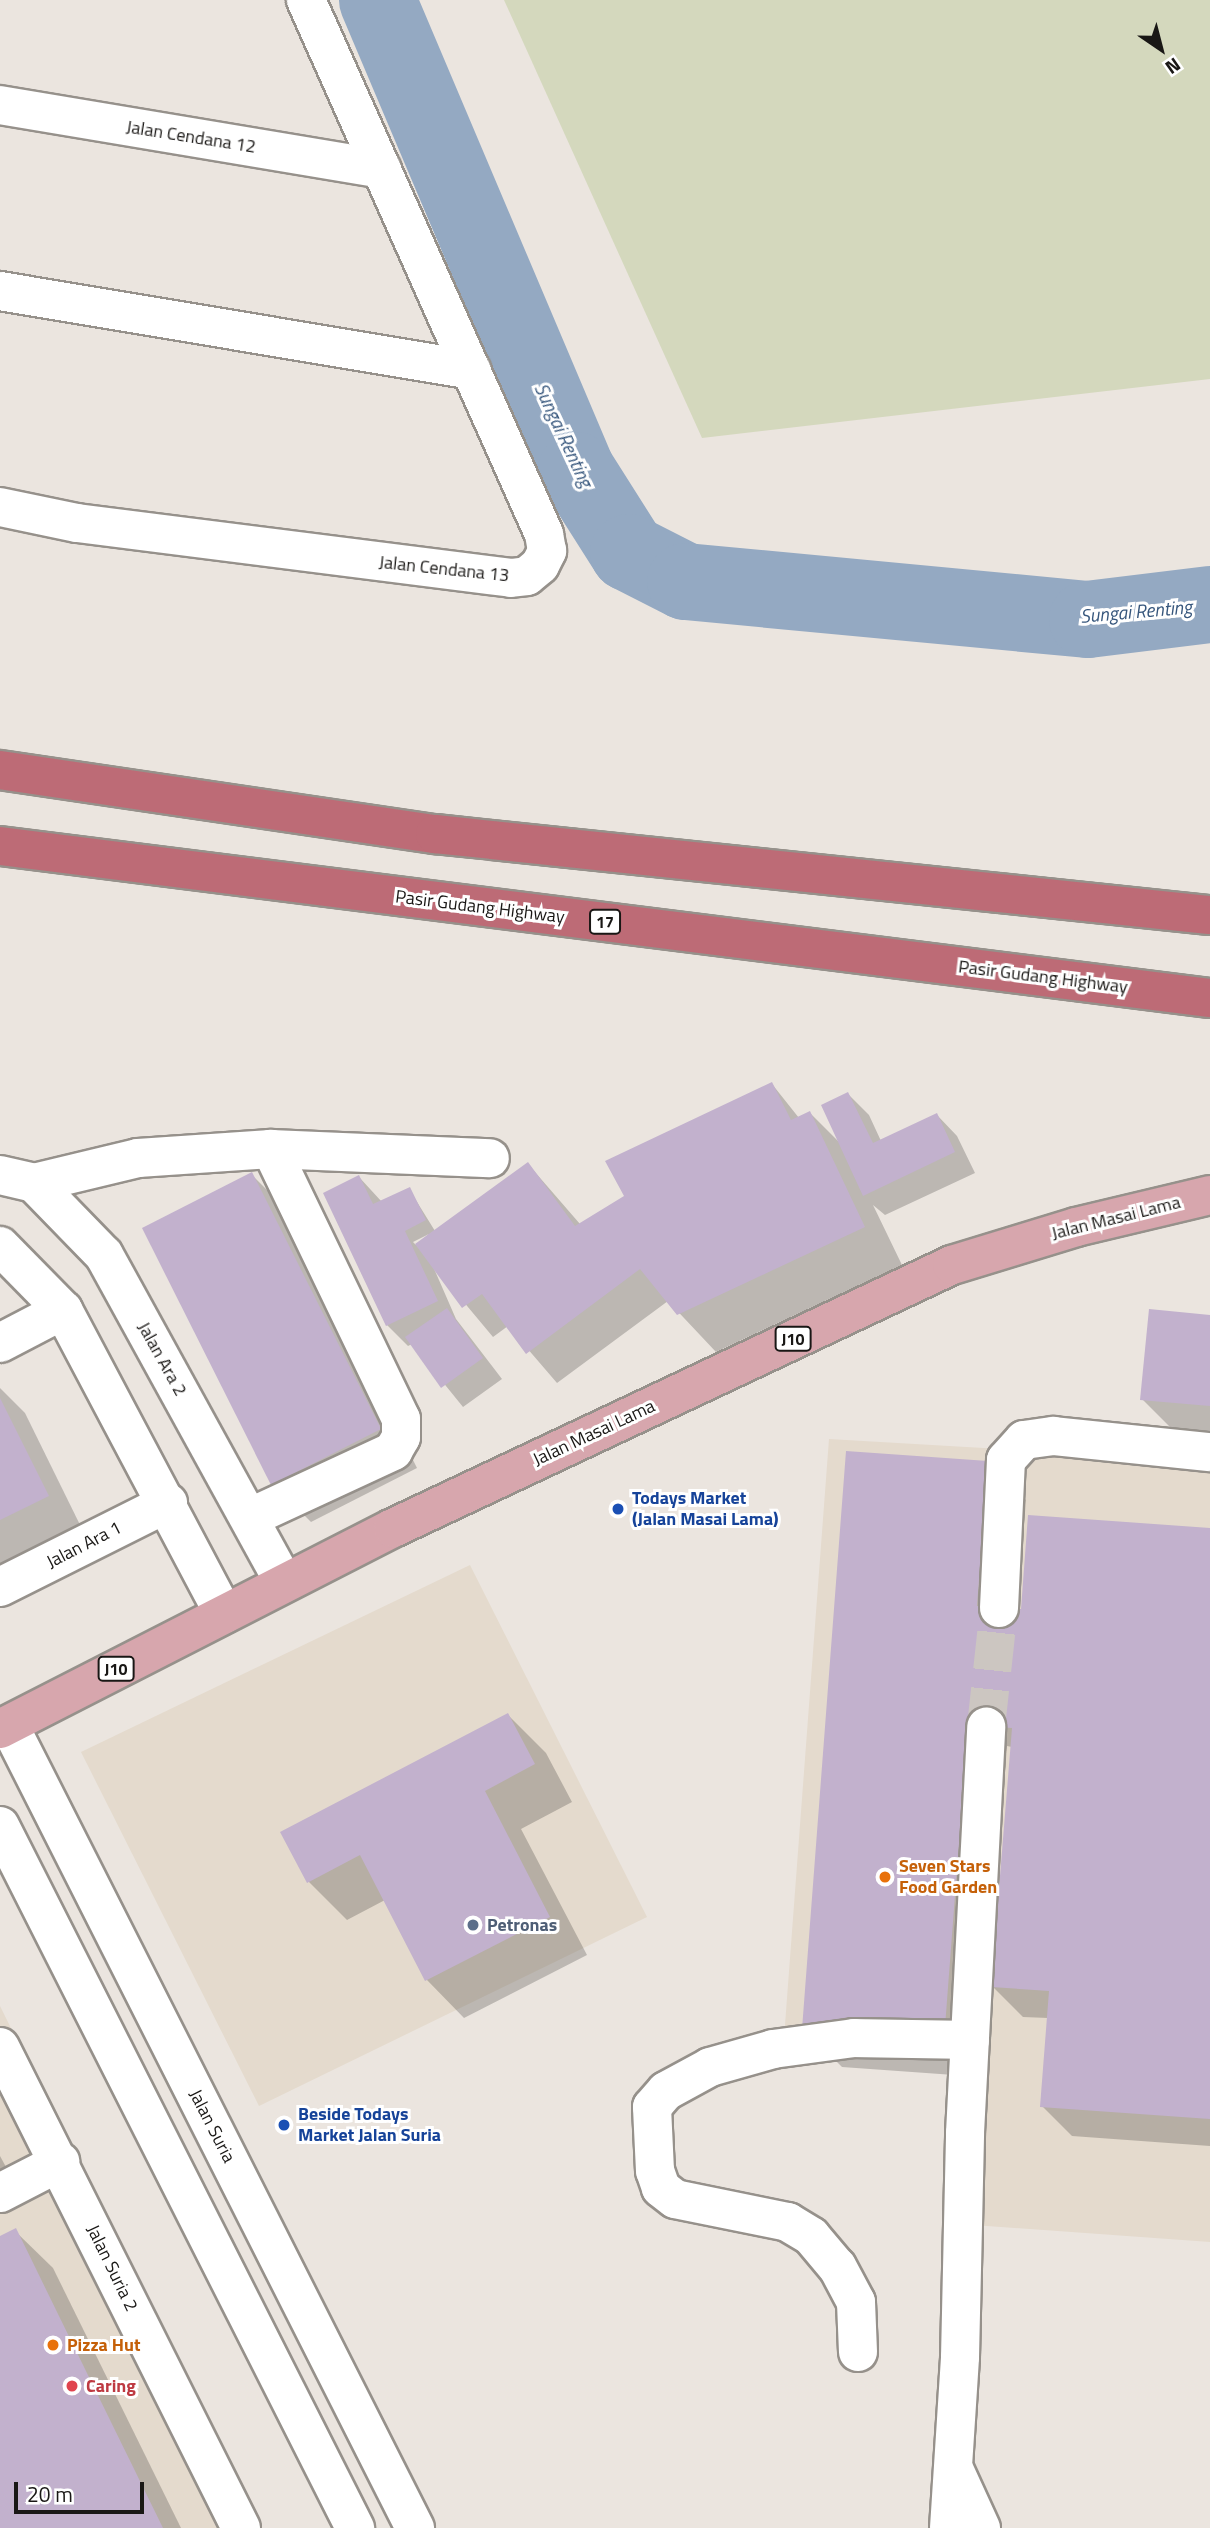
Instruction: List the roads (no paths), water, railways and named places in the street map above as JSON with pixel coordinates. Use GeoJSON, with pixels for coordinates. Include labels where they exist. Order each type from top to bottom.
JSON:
{"type":"FeatureCollection","features":[{"type":"Feature","properties":{"kind":"highway"},"geometry":{"type":"LineString","coordinates":[[0,770],[435,834],[1210,915]]}},
{"type":"Feature","properties":{"kind":"highway","name":"Pasir Gudang Highway"},"geometry":{"type":"LineString","coordinates":[[0,846],[1210,998]]}},
{"type":"Feature","properties":{"kind":"main road","name":"Jalan Masai Lama"},"geometry":{"type":"LineString","coordinates":[[4,1727],[284,1583],[952,1265],[1076,1227],[1210,1195]]}},
{"type":"Feature","properties":{"kind":"street","name":"Jalan Cendana 13"},"geometry":{"type":"LineString","coordinates":[[0,507],[77,523],[511,578],[527,576],[544,558],[544,534],[306,0]]}},
{"type":"Feature","properties":{"kind":"street","name":"Jalan Cendana 12"},"geometry":{"type":"LineString","coordinates":[[0,105],[382,169]]}},
{"type":"Feature","properties":{"kind":"street"},"geometry":{"type":"LineString","coordinates":[[0,290],[471,370]]}},
{"type":"Feature","properties":{"kind":"street"},"geometry":{"type":"LineString","coordinates":[[17,1179],[138,1158],[271,1149],[490,1158]]}},
{"type":"Feature","properties":{"kind":"street"},"geometry":{"type":"LineString","coordinates":[[251,1517],[393,1451],[401,1437],[401,1419],[271,1149]]}},
{"type":"Feature","properties":{"kind":"street","name":"Jalan Ara 2"},"geometry":{"type":"LineString","coordinates":[[17,1179],[104,1255],[251,1517],[284,1583]]}},
{"type":"Feature","properties":{"kind":"street"},"geometry":{"type":"LineString","coordinates":[[0,1246],[63,1310],[168,1503],[224,1614]]}},
{"type":"Feature","properties":{"kind":"street"},"geometry":{"type":"LineString","coordinates":[[0,1343],[63,1310]]}},
{"type":"Feature","properties":{"kind":"street"},"geometry":{"type":"LineString","coordinates":[[999,1608],[1006,1460],[1024,1440],[1054,1436],[1210,1452]]}},
{"type":"Feature","properties":{"kind":"street","name":"Jalan Ara 1"},"geometry":{"type":"LineString","coordinates":[[0,1587],[168,1503]]}},
{"type":"Feature","properties":{"kind":"street","name":"Jalan Suria"},"geometry":{"type":"LineString","coordinates":[[4,1727],[415,2528]]}},
{"type":"Feature","properties":{"kind":"street"},"geometry":{"type":"LineString","coordinates":[[948,2528],[960,2357],[970,2040],[986,1727]]}},
{"type":"Feature","properties":{"kind":"street"},"geometry":{"type":"LineString","coordinates":[[0,1826],[355,2528]]}},
{"type":"Feature","properties":{"kind":"street"},"geometry":{"type":"LineString","coordinates":[[858,2352],[856,2302],[837,2267],[811,2236],[788,2222],[675,2199],[661,2188],[655,2171],[652,2107],[666,2091],[710,2067],[773,2049],[854,2038],[970,2040]]}},
{"type":"Feature","properties":{"kind":"street","name":"Jalan Suria 2"},"geometry":{"type":"LineString","coordinates":[[0,2047],[60,2162],[241,2528]]}},
{"type":"Feature","properties":{"kind":"street"},"geometry":{"type":"LineString","coordinates":[[0,2193],[60,2162]]}},
{"type":"Feature","properties":{"kind":"street"},"geometry":{"type":"LineString","coordinates":[[953,2465],[981,2528]]}},
{"type":"Feature","properties":{"kind":"waterway","name":"Sungai Renting"},"geometry":{"type":"LineString","coordinates":[[377,0],[576,470],[628,552],[685,581],[1087,619],[1210,604]]}},
{"type":"Feature","properties":{"kind":"tunnel"},"geometry":{"type":"LineString","coordinates":[[986,1727],[999,1608]]}},
{"type":"Feature","properties":{"kind":"place","name":"Todays Market (Jalan Masai Lama)"},"geometry":{"type":"Point","coordinates":[618,1509]}},
{"type":"Feature","properties":{"kind":"place","name":"Seven Stars Food Garden"},"geometry":{"type":"Point","coordinates":[885,1877]}},
{"type":"Feature","properties":{"kind":"place","name":"Petronas"},"geometry":{"type":"Point","coordinates":[473,1925]}},
{"type":"Feature","properties":{"kind":"place","name":"Beside Todays Market Jalan Suria"},"geometry":{"type":"Point","coordinates":[284,2125]}},
{"type":"Feature","properties":{"kind":"place","name":"Pizza Hut"},"geometry":{"type":"Point","coordinates":[53,2345]}},
{"type":"Feature","properties":{"kind":"place","name":"Caring"},"geometry":{"type":"Point","coordinates":[72,2386]}}]}
